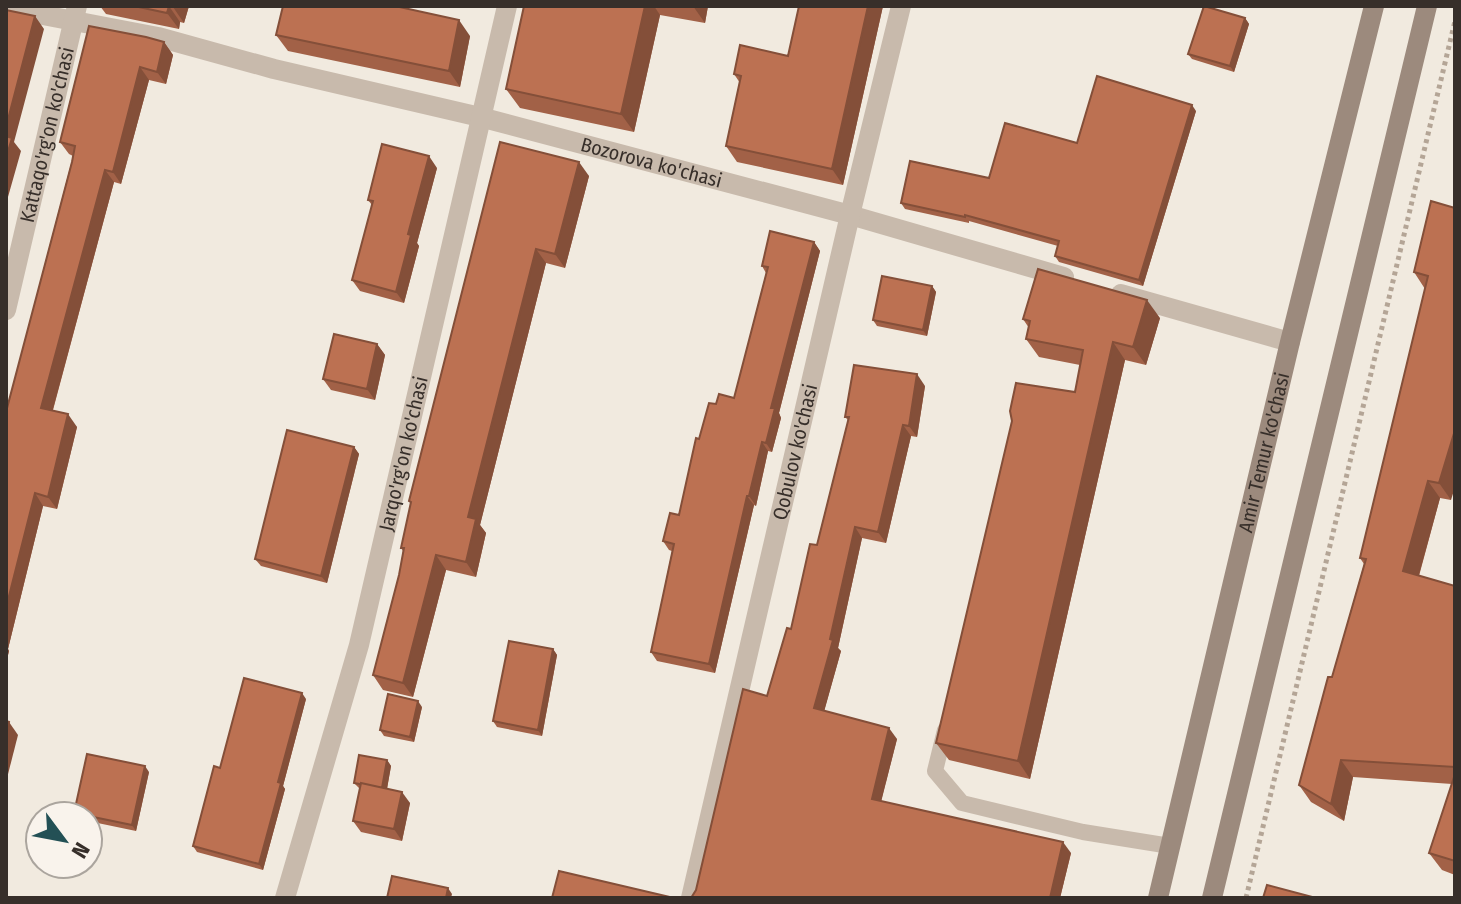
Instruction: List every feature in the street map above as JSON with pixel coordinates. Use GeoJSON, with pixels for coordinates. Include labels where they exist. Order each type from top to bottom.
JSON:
{"type":"FeatureCollection","features":[{"type":"Feature","properties":{"kind":"main road","name":"Amir Temur ko'chasi"},"geometry":{"type":"LineString","coordinates":[[1158,898],[1290,342],[1374,6]]}},
{"type":"Feature","properties":{"kind":"main road"},"geometry":{"type":"LineString","coordinates":[[1212,898],[1427,6]]}},
{"type":"Feature","properties":{"kind":"street","name":"Jarqo'rg'on ko'chasi"},"geometry":{"type":"LineString","coordinates":[[285,898],[359,645],[507,6]]}},
{"type":"Feature","properties":{"kind":"street","name":"Qobulov ko'chasi"},"geometry":{"type":"LineString","coordinates":[[691,898],[901,6]]}},
{"type":"Feature","properties":{"kind":"street","name":"Bozorova ko'chasi"},"geometry":{"type":"LineString","coordinates":[[6,8],[75,14],[274,69],[480,117],[850,215],[1077,281]]}},
{"type":"Feature","properties":{"kind":"street","name":"Kattaqo'rg'on ko'chasi"},"geometry":{"type":"LineString","coordinates":[[6,310],[75,14]]}},
{"type":"Feature","properties":{"kind":"street"},"geometry":{"type":"LineString","coordinates":[[1108,290],[1290,342]]}},
{"type":"Feature","properties":{"kind":"lane"},"geometry":{"type":"LineString","coordinates":[[949,710],[935,771],[962,803],[1083,832],[1170,846]]}},
{"type":"Feature","properties":{"kind":"path"},"geometry":{"type":"LineString","coordinates":[[1246,898],[1455,21]]}},
{"type":"Feature","properties":{"kind":"building"},"geometry":{"type":"Polygon","coordinates":[[[134,6],[169,6],[167,13],[134,6]]]}},
{"type":"Feature","properties":{"kind":"building"},"geometry":{"type":"Polygon","coordinates":[[[283,6],[395,6],[459,20],[449,71],[276,35],[283,6]]]}},
{"type":"Feature","properties":{"kind":"building"},"geometry":{"type":"Polygon","coordinates":[[[524,6],[645,6],[621,114],[506,89],[524,6]]]}},
{"type":"Feature","properties":{"kind":"building"},"geometry":{"type":"Polygon","coordinates":[[[799,6],[868,6],[832,169],[726,146],[741,76],[734,74],[740,45],[788,56],[799,6]]]}},
{"type":"Feature","properties":{"kind":"building"},"geometry":{"type":"Polygon","coordinates":[[[1204,6],[1245,18],[1230,66],[1188,54],[1204,6]]]}},
{"type":"Feature","properties":{"kind":"building"},"geometry":{"type":"Polygon","coordinates":[[[6,10],[35,16],[6,127],[6,10]]]}},
{"type":"Feature","properties":{"kind":"building"},"geometry":{"type":"Polygon","coordinates":[[[89,26],[164,42],[157,72],[140,67],[113,172],[105,170],[41,408],[68,414],[48,497],[35,493],[6,608],[6,412],[72,162],[75,146],[60,142],[89,26]]]}},
{"type":"Feature","properties":{"kind":"building"},"geometry":{"type":"Polygon","coordinates":[[[1097,76],[1192,105],[1139,280],[1055,256],[1059,241],[965,215],[901,203],[910,161],[989,178],[1005,123],[1077,143],[1097,76]]]}},
{"type":"Feature","properties":{"kind":"building"},"geometry":{"type":"Polygon","coordinates":[[[6,136],[12,138],[6,158],[6,136]]]}},
{"type":"Feature","properties":{"kind":"building"},"geometry":{"type":"Polygon","coordinates":[[[500,142],[579,162],[555,254],[536,249],[468,517],[476,519],[466,562],[436,555],[403,683],[373,675],[399,575],[409,501],[500,142]]]}},
{"type":"Feature","properties":{"kind":"building"},"geometry":{"type":"Polygon","coordinates":[[[382,144],[429,156],[396,292],[352,280],[373,201],[368,200],[382,144]]]}},
{"type":"Feature","properties":{"kind":"building"},"geometry":{"type":"Polygon","coordinates":[[[1431,201],[1455,208],[1455,430],[1439,483],[1428,481],[1403,571],[1455,586],[1455,767],[1341,760],[1331,804],[1299,785],[1328,677],[1332,677],[1366,559],[1360,558],[1428,276],[1414,272],[1431,201]]]}},
{"type":"Feature","properties":{"kind":"building"},"geometry":{"type":"Polygon","coordinates":[[[770,231],[814,242],[771,408],[775,408],[766,443],[762,442],[747,496],[709,664],[651,652],[674,544],[663,541],[670,513],[679,515],[696,438],[699,439],[709,403],[716,404],[719,394],[734,398],[768,267],[762,266],[770,231]]]}},
{"type":"Feature","properties":{"kind":"building"},"geometry":{"type":"Polygon","coordinates":[[[1038,269],[1147,300],[1133,347],[1113,342],[1018,761],[936,743],[1012,421],[1010,411],[1016,383],[1075,392],[1083,350],[1026,339],[1030,321],[1023,319],[1038,269]]]}},
{"type":"Feature","properties":{"kind":"building"},"geometry":{"type":"Polygon","coordinates":[[[882,276],[932,286],[923,330],[873,320],[882,276]]]}},
{"type":"Feature","properties":{"kind":"building"},"geometry":{"type":"Polygon","coordinates":[[[334,334],[377,344],[367,389],[323,379],[334,334]]]}},
{"type":"Feature","properties":{"kind":"building"},"geometry":{"type":"Polygon","coordinates":[[[854,365],[917,374],[909,426],[903,425],[878,532],[855,527],[830,639],[833,640],[814,708],[889,728],[872,799],[1063,842],[1050,898],[691,898],[696,890],[743,689],[767,696],[787,628],[791,629],[810,544],[817,545],[849,417],[845,417],[854,365]]]}},
{"type":"Feature","properties":{"kind":"building"},"geometry":{"type":"Polygon","coordinates":[[[287,430],[354,447],[321,576],[255,559],[287,430]]]}},
{"type":"Feature","properties":{"kind":"building"},"geometry":{"type":"Polygon","coordinates":[[[509,641],[553,649],[538,730],[493,721],[509,641]]]}},
{"type":"Feature","properties":{"kind":"building"},"geometry":{"type":"Polygon","coordinates":[[[244,678],[302,693],[259,864],[193,846],[214,766],[220,768],[244,678]]]}},
{"type":"Feature","properties":{"kind":"building"},"geometry":{"type":"Polygon","coordinates":[[[388,694],[418,701],[410,737],[380,730],[388,694]]]}},
{"type":"Feature","properties":{"kind":"building"},"geometry":{"type":"Polygon","coordinates":[[[87,754],[145,766],[132,825],[104,819],[104,800],[77,800],[87,754]]]}},
{"type":"Feature","properties":{"kind":"building"},"geometry":{"type":"Polygon","coordinates":[[[359,755],[387,760],[382,788],[354,783],[359,755]]]}},
{"type":"Feature","properties":{"kind":"building"},"geometry":{"type":"Polygon","coordinates":[[[1455,774],[1455,861],[1429,853],[1455,774]]]}},
{"type":"Feature","properties":{"kind":"building"},"geometry":{"type":"Polygon","coordinates":[[[361,783],[402,792],[394,829],[353,821],[361,783]]]}},
{"type":"Feature","properties":{"kind":"building"},"geometry":{"type":"Polygon","coordinates":[[[559,871],[674,898],[552,898],[559,871]]]}},
{"type":"Feature","properties":{"kind":"building"},"geometry":{"type":"Polygon","coordinates":[[[392,876],[448,888],[446,898],[387,898],[392,876]]]}},
{"type":"Feature","properties":{"kind":"building"},"geometry":{"type":"Polygon","coordinates":[[[1267,885],[1316,898],[1263,898],[1267,885]]]}}]}
